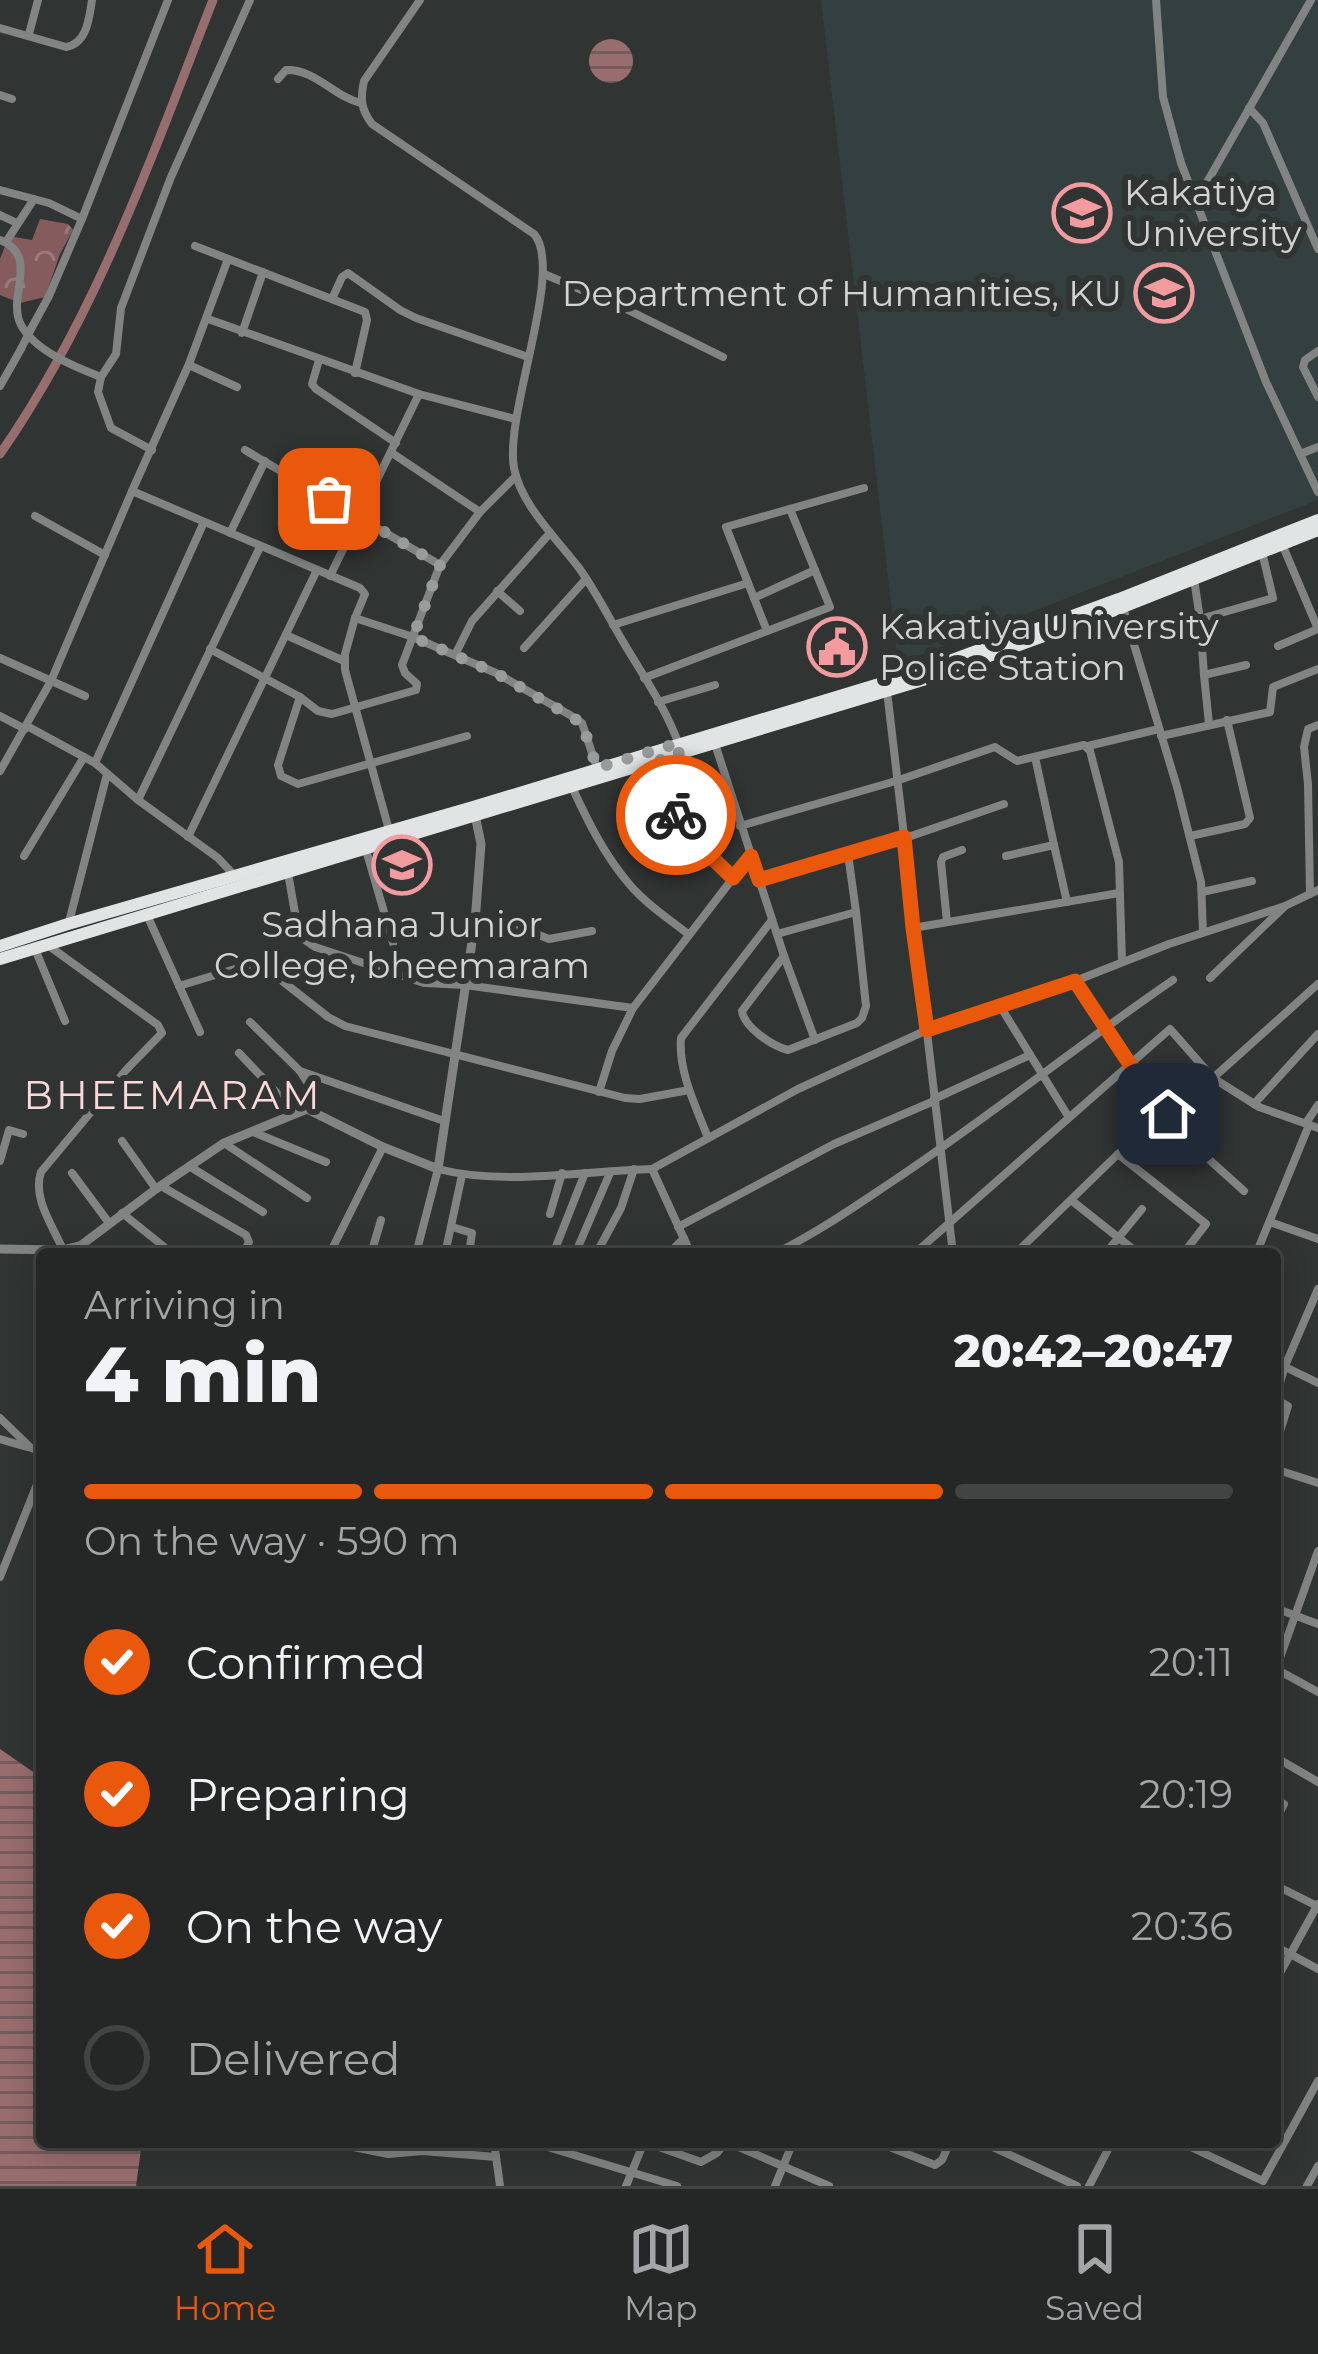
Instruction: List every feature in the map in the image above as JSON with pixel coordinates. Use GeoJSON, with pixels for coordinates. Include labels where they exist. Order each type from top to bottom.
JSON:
{"type":"FeatureCollection","features":[{"type":"Feature","properties":{"kind":"highway"},"geometry":{"type":"LineString","coordinates":[[0,959],[147,915],[389,831],[680,748],[922,671],[1318,520]]}},
{"type":"Feature","properties":{"kind":"highway"},"geometry":{"type":"LineString","coordinates":[[0,946],[68,924],[288,873],[680,748],[714,743],[887,691],[1123,607],[1318,530]]}},
{"type":"Feature","properties":{"kind":"street"},"geometry":{"type":"LineString","coordinates":[[0,28],[66,47],[80,43],[92,0]]}},
{"type":"Feature","properties":{"kind":"street"},"geometry":{"type":"LineString","coordinates":[[0,386],[49,296],[168,0]]}},
{"type":"Feature","properties":{"kind":"street"},"geometry":{"type":"LineString","coordinates":[[152,450],[111,428],[98,392],[101,377],[116,354],[122,308],[171,177],[250,0]]}},
{"type":"Feature","properties":{"kind":"street"},"geometry":{"type":"LineString","coordinates":[[420,0],[364,81],[362,110],[372,124],[541,241],[544,274],[515,419],[516,476],[536,514],[586,579],[680,748]]}},
{"type":"Feature","properties":{"kind":"street"},"geometry":{"type":"LineString","coordinates":[[1156,0],[1163,97],[1192,195],[1266,382],[1318,492]]}},
{"type":"Feature","properties":{"kind":"street"},"geometry":{"type":"LineString","coordinates":[[1192,195],[1202,191],[1311,0]]}},
{"type":"Feature","properties":{"kind":"street"},"geometry":{"type":"LineString","coordinates":[[29,34],[35,1]]}},
{"type":"Feature","properties":{"kind":"street"},"geometry":{"type":"LineString","coordinates":[[278,79],[294,69],[361,103]]}},
{"type":"Feature","properties":{"kind":"street"},"geometry":{"type":"LineString","coordinates":[[0,95],[12,99]]}},
{"type":"Feature","properties":{"kind":"street"},"geometry":{"type":"LineString","coordinates":[[1249,108],[1263,123],[1318,249]]}},
{"type":"Feature","properties":{"kind":"street"},"geometry":{"type":"LineString","coordinates":[[0,190],[57,206],[82,219]]}},
{"type":"Feature","properties":{"kind":"street"},"geometry":{"type":"LineString","coordinates":[[34,199],[3,241],[15,248],[21,262],[18,319],[36,344],[101,377]]}},
{"type":"Feature","properties":{"kind":"street"},"geometry":{"type":"LineString","coordinates":[[0,215],[17,223]]}},
{"type":"Feature","properties":{"kind":"street"},"geometry":{"type":"LineString","coordinates":[[195,246],[362,310],[367,315],[355,373]]}},
{"type":"Feature","properties":{"kind":"street"},"geometry":{"type":"LineString","coordinates":[[0,771],[51,681],[208,320],[228,259]]}},
{"type":"Feature","properties":{"kind":"street"},"geometry":{"type":"LineString","coordinates":[[242,333],[263,272]]}},
{"type":"Feature","properties":{"kind":"street"},"geometry":{"type":"LineString","coordinates":[[332,299],[344,274],[350,273],[416,318],[528,357]]}},
{"type":"Feature","properties":{"kind":"street"},"geometry":{"type":"LineString","coordinates":[[544,274],[723,357]]}},
{"type":"Feature","properties":{"kind":"street"},"geometry":{"type":"LineString","coordinates":[[208,320],[419,394],[515,419]]}},
{"type":"Feature","properties":{"kind":"street"},"geometry":{"type":"LineString","coordinates":[[1318,351],[1303,367],[1318,397]]}},
{"type":"Feature","properties":{"kind":"street"},"geometry":{"type":"LineString","coordinates":[[319,360],[312,384],[316,389],[480,512]]}},
{"type":"Feature","properties":{"kind":"street"},"geometry":{"type":"LineString","coordinates":[[189,364],[237,387]]}},
{"type":"Feature","properties":{"kind":"street"},"geometry":{"type":"LineString","coordinates":[[330,576],[419,394]]}},
{"type":"Feature","properties":{"kind":"street"},"geometry":{"type":"LineString","coordinates":[[1300,454],[1318,447]]}},
{"type":"Feature","properties":{"kind":"street"},"geometry":{"type":"LineString","coordinates":[[245,450],[440,565]]}},
{"type":"Feature","properties":{"kind":"street"},"geometry":{"type":"LineString","coordinates":[[230,533],[266,461]]}},
{"type":"Feature","properties":{"kind":"street"},"geometry":{"type":"LineString","coordinates":[[210,649],[326,714],[416,690],[417,683],[402,665],[440,565],[480,512],[516,476]]}},
{"type":"Feature","properties":{"kind":"street"},"geometry":{"type":"LineString","coordinates":[[767,631],[726,527],[863,488]]}},
{"type":"Feature","properties":{"kind":"street"},"geometry":{"type":"LineString","coordinates":[[133,491],[364,591],[344,661],[389,831]]}},
{"type":"Feature","properties":{"kind":"street"},"geometry":{"type":"LineString","coordinates":[[644,679],[830,607],[790,509]]}},
{"type":"Feature","properties":{"kind":"street"},"geometry":{"type":"LineString","coordinates":[[35,516],[105,555]]}},
{"type":"Feature","properties":{"kind":"street"},"geometry":{"type":"LineString","coordinates":[[95,764],[204,522]]}},
{"type":"Feature","properties":{"kind":"street"},"geometry":{"type":"LineString","coordinates":[[454,655],[472,621],[550,533]]}},
{"type":"Feature","properties":{"kind":"street"},"geometry":{"type":"LineString","coordinates":[[1278,646],[1318,629],[1282,544]]}},
{"type":"Feature","properties":{"kind":"street"},"geometry":{"type":"LineString","coordinates":[[138,800],[260,546]]}},
{"type":"Feature","properties":{"kind":"street"},"geometry":{"type":"LineString","coordinates":[[1200,619],[1273,598],[1262,552]]}},
{"type":"Feature","properties":{"kind":"street"},"geometry":{"type":"LineString","coordinates":[[188,837],[316,570]]}},
{"type":"Feature","properties":{"kind":"street"},"geometry":{"type":"LineString","coordinates":[[754,598],[815,570]]}},
{"type":"Feature","properties":{"kind":"street"},"geometry":{"type":"LineString","coordinates":[[524,648],[586,579]]}},
{"type":"Feature","properties":{"kind":"street"},"geometry":{"type":"LineString","coordinates":[[1193,579],[1208,724]]}},
{"type":"Feature","properties":{"kind":"street"},"geometry":{"type":"LineString","coordinates":[[613,625],[748,583]]}},
{"type":"Feature","properties":{"kind":"street"},"geometry":{"type":"LineString","coordinates":[[497,591],[520,611]]}},
{"type":"Feature","properties":{"kind":"street"},"geometry":{"type":"LineString","coordinates":[[1123,607],[1190,836],[1202,892],[1203,932]]}},
{"type":"Feature","properties":{"kind":"street"},"geometry":{"type":"LineString","coordinates":[[355,618],[496,673],[582,723],[597,768]]}},
{"type":"Feature","properties":{"kind":"street"},"geometry":{"type":"LineString","coordinates":[[286,635],[344,661]]}},
{"type":"Feature","properties":{"kind":"street"},"geometry":{"type":"LineString","coordinates":[[0,658],[85,696]]}},
{"type":"Feature","properties":{"kind":"street"},"geometry":{"type":"LineString","coordinates":[[1204,675],[1246,665]]}},
{"type":"Feature","properties":{"kind":"street"},"geometry":{"type":"LineString","coordinates":[[740,826],[896,782],[994,747],[1017,760],[1270,712],[1273,688],[1318,669]]}},
{"type":"Feature","properties":{"kind":"street"},"geometry":{"type":"LineString","coordinates":[[658,702],[715,685]]}},
{"type":"Feature","properties":{"kind":"street"},"geometry":{"type":"LineString","coordinates":[[887,691],[952,1248]]}},
{"type":"Feature","properties":{"kind":"street"},"geometry":{"type":"LineString","coordinates":[[300,697],[278,765],[281,776],[298,784],[467,736]]}},
{"type":"Feature","properties":{"kind":"street"},"geometry":{"type":"LineString","coordinates":[[0,716],[95,764],[218,858],[238,881]]}},
{"type":"Feature","properties":{"kind":"street"},"geometry":{"type":"LineString","coordinates":[[1190,836],[1245,824],[1250,818],[1226,720]]}},
{"type":"Feature","properties":{"kind":"street"},"geometry":{"type":"LineString","coordinates":[[239,1053],[301,1110],[383,1147],[462,1175],[652,1169],[797,1089],[927,1030],[1314,892],[1304,736],[1318,725]]}},
{"type":"Feature","properties":{"kind":"street"},"geometry":{"type":"LineString","coordinates":[[714,743],[815,1040]]}},
{"type":"Feature","properties":{"kind":"street"},"geometry":{"type":"LineString","coordinates":[[1088,746],[1119,862],[1122,963]]}},
{"type":"Feature","properties":{"kind":"street"},"geometry":{"type":"LineString","coordinates":[[25,856],[84,757]]}},
{"type":"Feature","properties":{"kind":"street"},"geometry":{"type":"LineString","coordinates":[[1035,757],[1067,902]]}},
{"type":"Feature","properties":{"kind":"street"},"geometry":{"type":"LineString","coordinates":[[660,758],[677,818],[733,878]]}},
{"type":"Feature","properties":{"kind":"street"},"geometry":{"type":"LineString","coordinates":[[68,924],[107,773]]}},
{"type":"Feature","properties":{"kind":"street"},"geometry":{"type":"LineString","coordinates":[[1308,784],[1318,779]]}},
{"type":"Feature","properties":{"kind":"street"},"geometry":{"type":"LineString","coordinates":[[572,786],[611,861],[633,889],[688,934]]}},
{"type":"Feature","properties":{"kind":"street"},"geometry":{"type":"LineString","coordinates":[[677,818],[732,797]]}},
{"type":"Feature","properties":{"kind":"street"},"geometry":{"type":"LineString","coordinates":[[759,880],[1004,804]]}},
{"type":"Feature","properties":{"kind":"street"},"geometry":{"type":"LineString","coordinates":[[418,1248],[438,1168],[475,922],[481,844],[476,815]]}},
{"type":"Feature","properties":{"kind":"street"},"geometry":{"type":"LineString","coordinates":[[1006,856],[1054,845]]}},
{"type":"Feature","properties":{"kind":"street"},"geometry":{"type":"LineString","coordinates":[[365,848],[393,943]]}},
{"type":"Feature","properties":{"kind":"street"},"geometry":{"type":"LineString","coordinates":[[947,922],[941,862],[962,850]]}},
{"type":"Feature","properties":{"kind":"street"},"geometry":{"type":"LineString","coordinates":[[784,956],[741,1017],[780,1049],[795,1049],[857,1023],[865,1013],[848,854]]}},
{"type":"Feature","properties":{"kind":"street"},"geometry":{"type":"LineString","coordinates":[[599,1092],[633,1008],[751,856]]}},
{"type":"Feature","properties":{"kind":"street"},"geometry":{"type":"LineString","coordinates":[[288,873],[298,936],[306,943],[424,983],[633,1008]]}},
{"type":"Feature","properties":{"kind":"street"},"geometry":{"type":"LineString","coordinates":[[1202,892],[1252,880]]}},
{"type":"Feature","properties":{"kind":"street"},"geometry":{"type":"LineString","coordinates":[[913,928],[1119,893]]}},
{"type":"Feature","properties":{"kind":"street"},"geometry":{"type":"LineString","coordinates":[[1210,978],[1285,906]]}},
{"type":"Feature","properties":{"kind":"street"},"geometry":{"type":"LineString","coordinates":[[777,934],[856,913]]}},
{"type":"Feature","properties":{"kind":"street"},"geometry":{"type":"LineString","coordinates":[[147,915],[200,1032]]}},
{"type":"Feature","properties":{"kind":"street"},"geometry":{"type":"LineString","coordinates":[[708,1138],[689,1090],[681,1038],[772,920]]}},
{"type":"Feature","properties":{"kind":"street"},"geometry":{"type":"LineString","coordinates":[[475,922],[521,928],[549,939],[592,931]]}},
{"type":"Feature","properties":{"kind":"street"},"geometry":{"type":"LineString","coordinates":[[41,947],[65,1021]]}},
{"type":"Feature","properties":{"kind":"street"},"geometry":{"type":"LineString","coordinates":[[41,947],[158,1025],[161,1034],[41,1172],[39,1195],[70,1248]]}},
{"type":"Feature","properties":{"kind":"street"},"geometry":{"type":"LineString","coordinates":[[179,986],[258,962],[345,1026],[640,1100],[689,1090]]}},
{"type":"Feature","properties":{"kind":"street"},"geometry":{"type":"LineString","coordinates":[[787,1248],[814,1235],[940,1149],[1173,980]]}},
{"type":"Feature","properties":{"kind":"street"},"geometry":{"type":"LineString","coordinates":[[1075,981],[1165,1116],[1244,1191]]}},
{"type":"Feature","properties":{"kind":"street"},"geometry":{"type":"LineString","coordinates":[[1022,1248],[1118,1154],[1213,1078],[1318,984]]}},
{"type":"Feature","properties":{"kind":"street"},"geometry":{"type":"LineString","coordinates":[[1000,1006],[1068,1116]]}},
{"type":"Feature","properties":{"kind":"street"},"geometry":{"type":"LineString","coordinates":[[74,1248],[224,1143],[301,1110],[310,1087],[250,1022]]}},
{"type":"Feature","properties":{"kind":"street"},"geometry":{"type":"LineString","coordinates":[[920,1248],[1170,1029],[1213,1078],[1254,1104],[1311,1125]]}},
{"type":"Feature","properties":{"kind":"street"},"geometry":{"type":"LineString","coordinates":[[1254,1104],[1318,1034]]}},
{"type":"Feature","properties":{"kind":"street"},"geometry":{"type":"LineString","coordinates":[[678,1227],[834,1144],[1030,1054]]}},
{"type":"Feature","properties":{"kind":"street"},"geometry":{"type":"LineString","coordinates":[[300,1071],[444,1121]]}},
{"type":"Feature","properties":{"kind":"street"},"geometry":{"type":"LineString","coordinates":[[1259,1248],[1318,1105]]}},
{"type":"Feature","properties":{"kind":"street"},"geometry":{"type":"LineString","coordinates":[[0,1161],[5,1128],[22,1134]]}},
{"type":"Feature","properties":{"kind":"street"},"geometry":{"type":"LineString","coordinates":[[252,1131],[326,1162]]}},
{"type":"Feature","properties":{"kind":"street"},"geometry":{"type":"LineString","coordinates":[[122,1142],[159,1187],[246,1235],[246,1248]]}},
{"type":"Feature","properties":{"kind":"street"},"geometry":{"type":"LineString","coordinates":[[224,1143],[308,1198]]}},
{"type":"Feature","properties":{"kind":"street"},"geometry":{"type":"LineString","coordinates":[[334,1248],[383,1147]]}},
{"type":"Feature","properties":{"kind":"street"},"geometry":{"type":"LineString","coordinates":[[1118,1154],[1206,1224],[1188,1248]]}},
{"type":"Feature","properties":{"kind":"street"},"geometry":{"type":"LineString","coordinates":[[189,1166],[263,1211]]}},
{"type":"Feature","properties":{"kind":"street"},"geometry":{"type":"LineString","coordinates":[[599,1248],[621,1208],[634,1169]]}},
{"type":"Feature","properties":{"kind":"street"},"geometry":{"type":"LineString","coordinates":[[652,1169],[688,1248]]}},
{"type":"Feature","properties":{"kind":"street"},"geometry":{"type":"LineString","coordinates":[[578,1248],[610,1172]]}},
{"type":"Feature","properties":{"kind":"street"},"geometry":{"type":"LineString","coordinates":[[72,1173],[109,1223]]}},
{"type":"Feature","properties":{"kind":"street"},"geometry":{"type":"LineString","coordinates":[[550,1214],[562,1173]]}},
{"type":"Feature","properties":{"kind":"street"},"geometry":{"type":"LineString","coordinates":[[555,1248],[585,1173]]}},
{"type":"Feature","properties":{"kind":"street"},"geometry":{"type":"LineString","coordinates":[[447,1248],[462,1175]]}},
{"type":"Feature","properties":{"kind":"street"},"geometry":{"type":"LineString","coordinates":[[1071,1201],[1131,1248]]}},
{"type":"Feature","properties":{"kind":"street"},"geometry":{"type":"LineString","coordinates":[[1110,1248],[1142,1209]]}},
{"type":"Feature","properties":{"kind":"street"},"geometry":{"type":"LineString","coordinates":[[122,1213],[166,1248]]}},
{"type":"Feature","properties":{"kind":"street"},"geometry":{"type":"LineString","coordinates":[[373,1248],[381,1220]]}},
{"type":"Feature","properties":{"kind":"street"},"geometry":{"type":"LineString","coordinates":[[1270,1222],[1318,1238]]}},
{"type":"Feature","properties":{"kind":"street"},"geometry":{"type":"LineString","coordinates":[[452,1227],[472,1233],[470,1248]]}},
{"type":"Feature","properties":{"kind":"street"},"geometry":{"type":"LineString","coordinates":[[674,1248],[683,1238]]}},
{"type":"Feature","properties":{"kind":"street"},"geometry":{"type":"LineString","coordinates":[[0,1249],[36,1250]]}},
{"type":"Feature","properties":{"kind":"street"},"geometry":{"type":"LineString","coordinates":[[1281,1362],[1318,1289]]}},
{"type":"Feature","properties":{"kind":"street"},"geometry":{"type":"LineString","coordinates":[[1281,1364],[1318,1383]]}},
{"type":"Feature","properties":{"kind":"street"},"geometry":{"type":"LineString","coordinates":[[1281,1402],[1288,1406],[1281,1428]]}},
{"type":"Feature","properties":{"kind":"street"},"geometry":{"type":"LineString","coordinates":[[0,1418],[36,1449]]}},
{"type":"Feature","properties":{"kind":"street"},"geometry":{"type":"LineString","coordinates":[[0,1439],[36,1450]]}},
{"type":"Feature","properties":{"kind":"street"},"geometry":{"type":"LineString","coordinates":[[1281,1471],[1318,1484]]}},
{"type":"Feature","properties":{"kind":"street"},"geometry":{"type":"LineString","coordinates":[[0,1577],[36,1487]]}},
{"type":"Feature","properties":{"kind":"street"},"geometry":{"type":"LineString","coordinates":[[1281,1656],[1318,1551]]}},
{"type":"Feature","properties":{"kind":"street"},"geometry":{"type":"LineString","coordinates":[[1281,1609],[1318,1624]]}},
{"type":"Feature","properties":{"kind":"street"},"geometry":{"type":"LineString","coordinates":[[1281,1672],[1318,1692]]}},
{"type":"Feature","properties":{"kind":"street"},"geometry":{"type":"LineString","coordinates":[[1281,1760],[1318,1782]]}},
{"type":"Feature","properties":{"kind":"street"},"geometry":{"type":"LineString","coordinates":[[1281,1888],[1318,1905],[1281,1972]]}},
{"type":"Feature","properties":{"kind":"street"},"geometry":{"type":"LineString","coordinates":[[1281,1949],[1318,1969]]}},
{"type":"Feature","properties":{"kind":"street"},"geometry":{"type":"LineString","coordinates":[[1193,2148],[1263,2181],[1318,2081]]}},
{"type":"Feature","properties":{"kind":"street"},"geometry":{"type":"LineString","coordinates":[[358,2148],[388,2154],[423,2151],[496,2158]]}},
{"type":"Feature","properties":{"kind":"street"},"geometry":{"type":"LineString","coordinates":[[495,2148],[500,2186]]}},
{"type":"Feature","properties":{"kind":"street"},"geometry":{"type":"LineString","coordinates":[[551,2148],[676,2186]]}},
{"type":"Feature","properties":{"kind":"street"},"geometry":{"type":"LineString","coordinates":[[626,2186],[641,2148]]}},
{"type":"Feature","properties":{"kind":"street"},"geometry":{"type":"LineString","coordinates":[[661,2148],[701,2162],[721,2148]]}},
{"type":"Feature","properties":{"kind":"street"},"geometry":{"type":"LineString","coordinates":[[740,2148],[829,2186]]}},
{"type":"Feature","properties":{"kind":"street"},"geometry":{"type":"LineString","coordinates":[[775,2186],[791,2148]]}},
{"type":"Feature","properties":{"kind":"street"},"geometry":{"type":"LineString","coordinates":[[892,2148],[935,2165],[947,2148]]}},
{"type":"Feature","properties":{"kind":"street"},"geometry":{"type":"LineString","coordinates":[[995,2148],[1077,2186]]}},
{"type":"Feature","properties":{"kind":"street"},"geometry":{"type":"LineString","coordinates":[[1093,2185],[1109,2148]]}},
{"type":"Feature","properties":{"kind":"street"},"geometry":{"type":"LineString","coordinates":[[1307,2186],[1318,2166]]}},
{"type":"Feature","properties":{"kind":"shaded area","name":"Kakatiya University"},"geometry":{"type":"Polygon","coordinates":[[[821,0],[1318,0],[1318,500],[898,664],[821,0]]]}},
{"type":"Feature","properties":{"kind":"shaded area"},"geometry":{"type":"Polygon","coordinates":[[[611,39],[627,45],[633,61],[627,77],[611,83],[595,77],[589,61],[595,45],[611,39]]]}},
{"type":"Feature","properties":{"kind":"shaded area"},"geometry":{"type":"Polygon","coordinates":[[[0,1749],[36,1774],[36,2148],[141,2148],[136,2186],[0,2186],[0,1749]]]}},
{"type":"Feature","properties":{"kind":"green space"},"geometry":{"type":"Polygon","coordinates":[[[40,219],[68,224],[73,230],[45,297],[20,303],[0,295],[0,259],[9,236],[32,240],[40,219]]]}},
{"type":"Feature","properties":{"kind":"waterway"},"geometry":{"type":"LineString","coordinates":[[0,454],[65,347],[120,234],[213,0]]}},
{"type":"Feature","properties":{"kind":"way so far"},"geometry":{"type":"LineString","coordinates":[[329,499],[440,565],[413,637],[496,673],[582,723],[597,768],[678,743],[681,752],[660,758],[676,815]]}},
{"type":"Feature","properties":{"kind":"place","name":"Kakatiya University"},"geometry":{"type":"Point","coordinates":[1082,213]}},
{"type":"Feature","properties":{"kind":"place","name":"Department of Humanities, KU"},"geometry":{"type":"Point","coordinates":[1164,293]}},
{"type":"Feature","properties":{"kind":"place","name":"Kakatiya University Police Station"},"geometry":{"type":"Point","coordinates":[837,647]}},
{"type":"Feature","properties":{"kind":"place","name":"Sadhana Junior College, bheemaram"},"geometry":{"type":"Point","coordinates":[402,865]}},
{"type":"Feature","properties":{"kind":"district","name":"BHEEMARAM"},"geometry":{"type":"Point","coordinates":[173,1095]}},
{"type":"Feature","properties":{"kind":"route"},"geometry":{"type":"LineString","coordinates":[[676,815],[733,878],[751,856],[759,880],[904,837],[927,1030],[1075,981],[1168,1114]]}}]}
